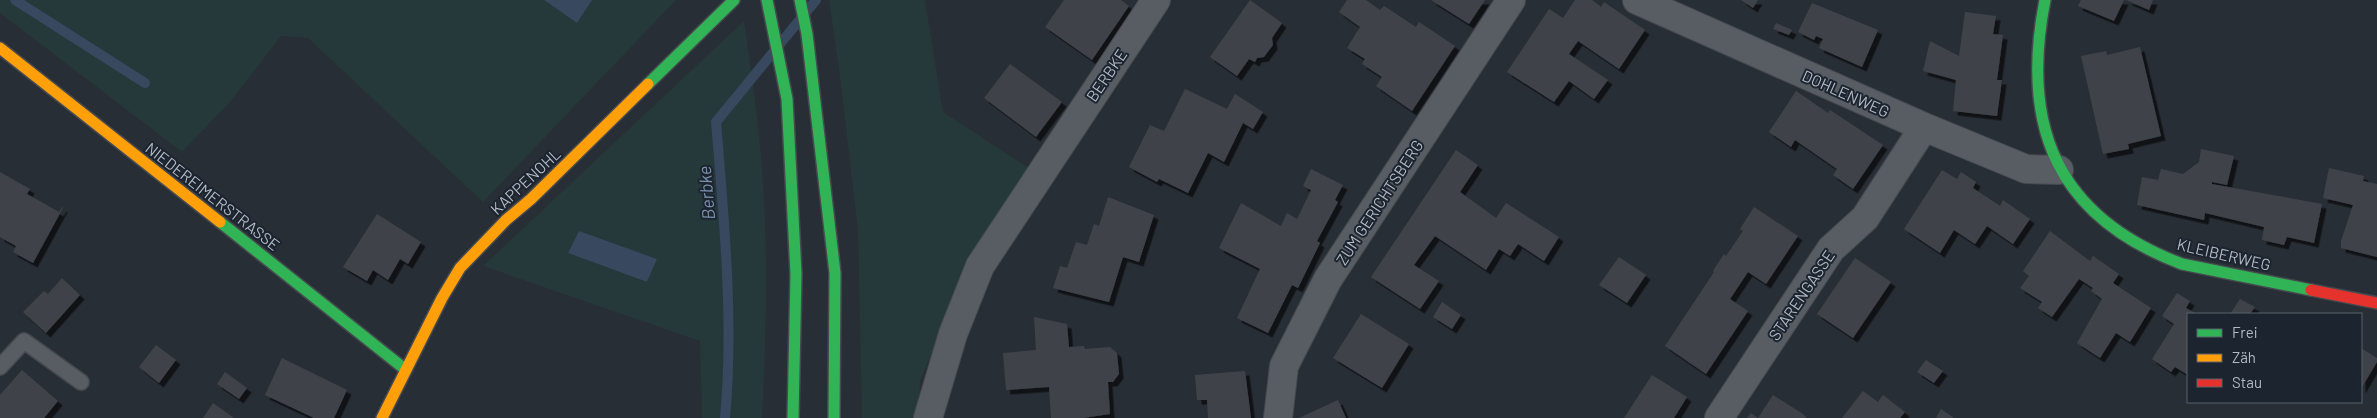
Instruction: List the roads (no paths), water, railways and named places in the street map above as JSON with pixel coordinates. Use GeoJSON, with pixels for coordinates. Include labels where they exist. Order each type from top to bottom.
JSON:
{"type":"FeatureCollection","features":[{"type":"Feature","properties":{"kind":"street","name":"KAPPENOHL"},"geometry":{"type":"LineString","coordinates":[[382,418],[442,298],[460,268],[506,220],[531,199],[734,0]]}},
{"type":"Feature","properties":{"kind":"street"},"geometry":{"type":"LineString","coordinates":[[767,0],[788,99],[796,274],[793,418]]}},
{"type":"Feature","properties":{"kind":"street"},"geometry":{"type":"LineString","coordinates":[[800,0],[807,34],[835,272],[834,418]]}},
{"type":"Feature","properties":{"kind":"street","name":"BERBKE"},"geometry":{"type":"LineString","coordinates":[[928,418],[953,334],[980,266],[1156,0]]}},
{"type":"Feature","properties":{"kind":"street","name":"ZUM GERICHTSBERG"},"geometry":{"type":"LineString","coordinates":[[1278,418],[1284,366],[1328,279],[1511,0]]}},
{"type":"Feature","properties":{"kind":"street","name":"DOHLENWEG"},"geometry":{"type":"LineString","coordinates":[[1637,0],[1924,127],[2026,169],[2059,170]]}},
{"type":"Feature","properties":{"kind":"street","name":"KLEIBERWEG"},"geometry":{"type":"LineString","coordinates":[[2045,0],[2036,50],[2042,120],[2059,170],[2078,197],[2126,238],[2158,255],[2182,264],[2377,303]]}},
{"type":"Feature","properties":{"kind":"street","name":"NIEDEREIMERSTRASSE"},"geometry":{"type":"LineString","coordinates":[[0,48],[406,370]]}},
{"type":"Feature","properties":{"kind":"street","name":"STARENGASSE"},"geometry":{"type":"LineString","coordinates":[[1719,418],[1830,249],[1865,218],[1924,127]]}},
{"type":"Feature","properties":{"kind":"lane"},"geometry":{"type":"LineString","coordinates":[[0,367],[24,341],[81,382]]}},
{"type":"Feature","properties":{"kind":"water"},"geometry":{"type":"Polygon","coordinates":[[[544,0],[592,0],[577,23],[544,0]]]}},
{"type":"Feature","properties":{"kind":"water"},"geometry":{"type":"Polygon","coordinates":[[[579,231],[657,259],[647,282],[568,253],[579,231]]]}},
{"type":"Feature","properties":{"kind":"waterway"},"geometry":{"type":"LineString","coordinates":[[15,0],[145,83]]}},
{"type":"Feature","properties":{"kind":"waterway","name":"Berbke"},"geometry":{"type":"LineString","coordinates":[[725,418],[729,344],[727,270],[716,122],[816,0]]}}]}
